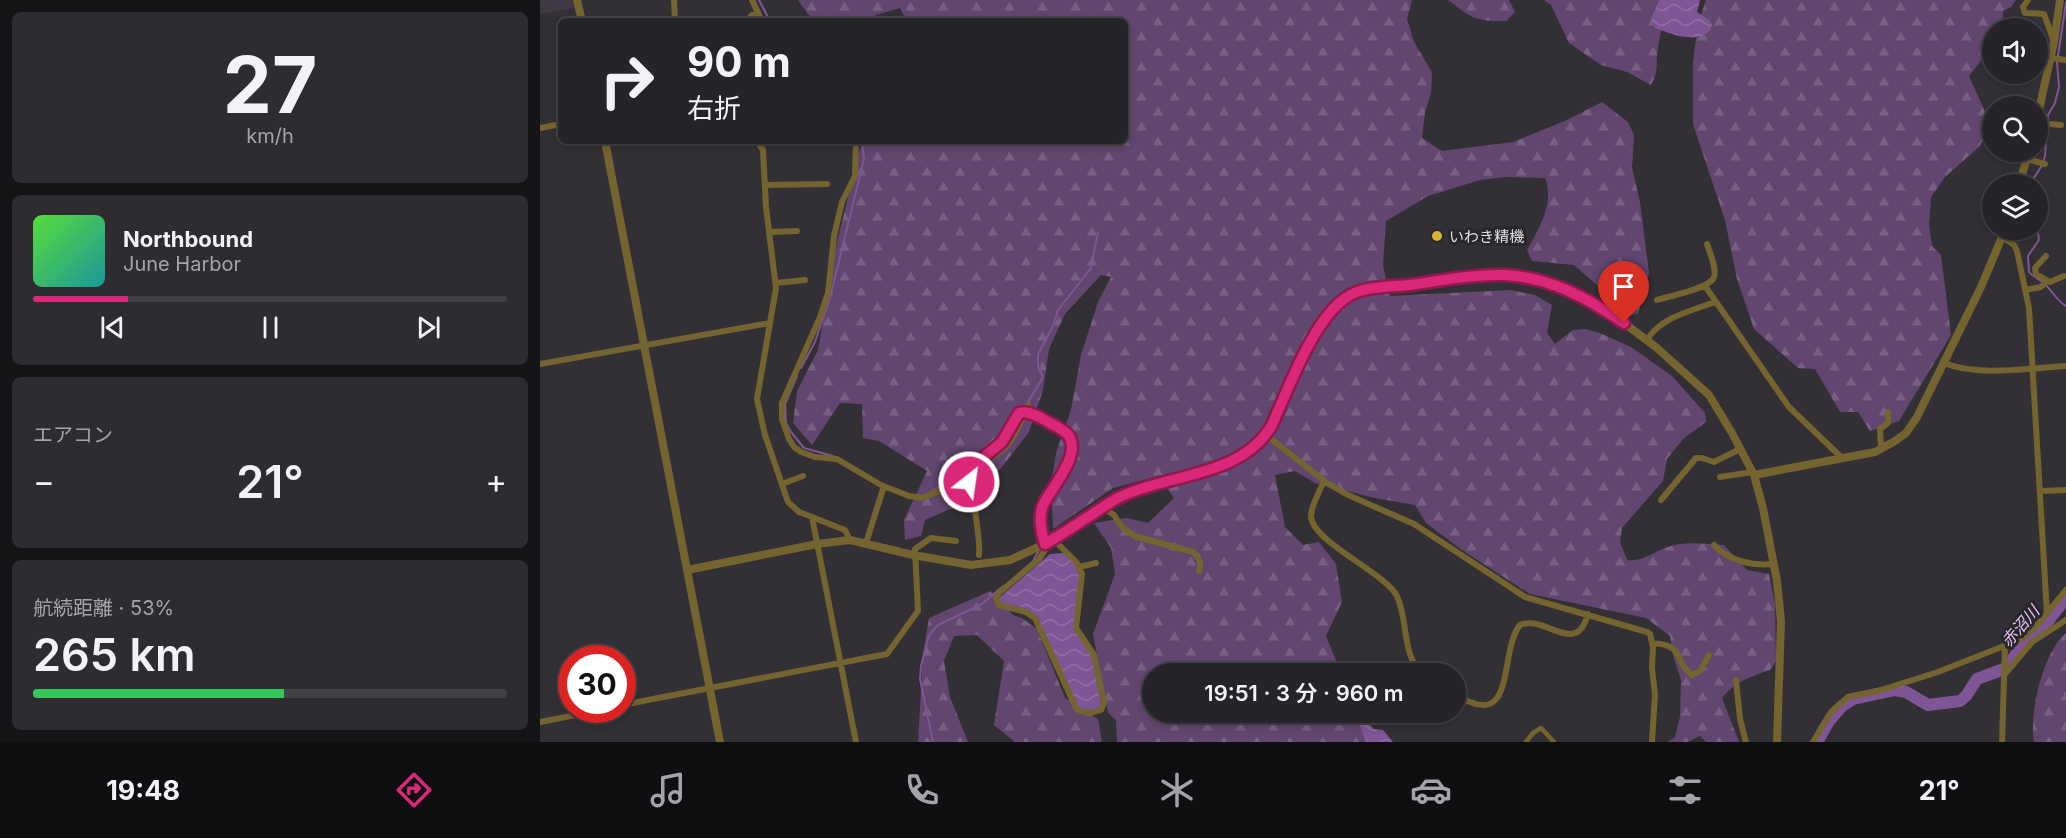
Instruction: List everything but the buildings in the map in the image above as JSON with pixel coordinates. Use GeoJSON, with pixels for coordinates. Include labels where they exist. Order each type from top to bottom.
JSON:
{"type":"FeatureCollection","features":[{"type":"Feature","properties":{"kind":"street"},"geometry":{"type":"LineString","coordinates":[[578,0],[581,18]]}},
{"type":"Feature","properties":{"kind":"street"},"geometry":{"type":"LineString","coordinates":[[674,0],[675,18]]}},
{"type":"Feature","properties":{"kind":"street"},"geometry":{"type":"LineString","coordinates":[[752,0],[760,18]]}},
{"type":"Feature","properties":{"kind":"street"},"geometry":{"type":"LineString","coordinates":[[2028,0],[2025,3],[2025,13],[2040,13],[2046,16],[2050,36],[2054,42]]}},
{"type":"Feature","properties":{"kind":"street"},"geometry":{"type":"LineString","coordinates":[[2042,96],[2060,0]]}},
{"type":"Feature","properties":{"kind":"street"},"geometry":{"type":"LineString","coordinates":[[749,18],[758,13]]}},
{"type":"Feature","properties":{"kind":"street"},"geometry":{"type":"LineString","coordinates":[[2051,57],[2066,60]]}},
{"type":"Feature","properties":{"kind":"street"},"geometry":{"type":"LineString","coordinates":[[2048,123],[2061,125]]}},
{"type":"Feature","properties":{"kind":"street"},"geometry":{"type":"LineString","coordinates":[[540,128],[558,125]]}},
{"type":"Feature","properties":{"kind":"street"},"geometry":{"type":"LineString","coordinates":[[606,144],[720,742]]}},
{"type":"Feature","properties":{"kind":"street"},"geometry":{"type":"LineString","coordinates":[[762,144],[776,283],[757,399],[765,435],[788,502],[793,508],[845,530],[850,540]]}},
{"type":"Feature","properties":{"kind":"street"},"geometry":{"type":"LineString","coordinates":[[856,144],[855,176],[842,202],[834,236],[828,293],[782,404],[782,419],[794,447],[801,452],[815,456],[837,459],[884,486],[909,496],[923,498],[942,489],[964,485],[972,478],[978,462],[1002,442],[1017,415],[1027,408]]}},
{"type":"Feature","properties":{"kind":"street"},"geometry":{"type":"LineString","coordinates":[[2041,162],[2045,164]]}},
{"type":"Feature","properties":{"kind":"street"},"geometry":{"type":"LineString","coordinates":[[765,185],[827,184]]}},
{"type":"Feature","properties":{"kind":"street"},"geometry":{"type":"LineString","coordinates":[[769,232],[796,231]]}},
{"type":"Feature","properties":{"kind":"street"},"geometry":{"type":"LineString","coordinates":[[1720,477],[1753,474],[1842,458],[1881,449],[1896,441],[1912,424],[1944,363],[1981,288],[2000,240]]}},
{"type":"Feature","properties":{"kind":"street"},"geometry":{"type":"LineString","coordinates":[[2009,240],[2017,251],[2029,308],[2047,614]]}},
{"type":"Feature","properties":{"kind":"street"},"geometry":{"type":"LineString","coordinates":[[1657,300],[1705,286],[1714,276],[1707,244]]}},
{"type":"Feature","properties":{"kind":"street"},"geometry":{"type":"LineString","coordinates":[[2046,256],[2035,270],[2037,275],[2052,282],[2064,276]]}},
{"type":"Feature","properties":{"kind":"street"},"geometry":{"type":"LineString","coordinates":[[687,570],[817,544],[850,540],[971,565],[1010,560],[1045,544],[1118,497],[1220,466],[1244,454],[1266,435],[1313,337],[1338,304],[1357,291],[1487,276],[1505,275],[1534,279],[1551,283],[1586,299],[1647,340],[1709,395],[1740,449],[1753,474],[1763,508],[1781,621],[1778,742]]}},
{"type":"Feature","properties":{"kind":"street"},"geometry":{"type":"LineString","coordinates":[[776,283],[805,280]]}},
{"type":"Feature","properties":{"kind":"street"},"geometry":{"type":"LineString","coordinates":[[2025,290],[2041,287],[2047,281]]}},
{"type":"Feature","properties":{"kind":"street"},"geometry":{"type":"LineString","coordinates":[[1705,286],[1789,407],[1842,458]]}},
{"type":"Feature","properties":{"kind":"street"},"geometry":{"type":"LineString","coordinates":[[1647,340],[1654,330],[1670,320],[1715,302]]}},
{"type":"Feature","properties":{"kind":"street"},"geometry":{"type":"LineString","coordinates":[[540,364],[770,323]]}},
{"type":"Feature","properties":{"kind":"street"},"geometry":{"type":"LineString","coordinates":[[1944,363],[1956,368],[1977,370],[2066,366]]}},
{"type":"Feature","properties":{"kind":"street"},"geometry":{"type":"LineString","coordinates":[[1027,408],[1068,434],[1072,443],[1072,453],[1061,478],[1044,504],[1042,536],[1045,550],[1039,559],[999,593],[996,602],[1003,607],[1026,612],[1035,618],[1076,708],[1087,714],[1101,710],[1104,703],[1094,655],[1076,628],[1082,582],[1077,563],[1053,539]]}},
{"type":"Feature","properties":{"kind":"street"},"geometry":{"type":"LineString","coordinates":[[979,555],[977,489],[988,461],[998,455],[1009,443],[1027,408]]}},
{"type":"Feature","properties":{"kind":"street"},"geometry":{"type":"LineString","coordinates":[[1881,449],[1880,429],[1888,423],[1888,412]]}},
{"type":"Feature","properties":{"kind":"street"},"geometry":{"type":"LineString","coordinates":[[1266,435],[1324,481],[1348,495],[1414,524],[1525,597],[1536,602],[1644,630],[1650,634],[1655,710],[1652,742]]}},
{"type":"Feature","properties":{"kind":"street"},"geometry":{"type":"LineString","coordinates":[[1661,500],[1696,458],[1714,462],[1740,449]]}},
{"type":"Feature","properties":{"kind":"street"},"geometry":{"type":"LineString","coordinates":[[782,484],[803,476]]}},
{"type":"Feature","properties":{"kind":"street"},"geometry":{"type":"LineString","coordinates":[[1324,481],[1311,510],[1312,522],[1322,535],[1393,590],[1400,605],[1413,663]]}},
{"type":"Feature","properties":{"kind":"street"},"geometry":{"type":"LineString","coordinates":[[866,543],[884,486]]}},
{"type":"Feature","properties":{"kind":"street"},"geometry":{"type":"LineString","coordinates":[[2040,491],[2066,490]]}},
{"type":"Feature","properties":{"kind":"street"},"geometry":{"type":"LineString","coordinates":[[1100,510],[1114,515],[1121,526],[1134,537],[1193,552],[1199,560],[1201,567],[1199,571]]}},
{"type":"Feature","properties":{"kind":"street"},"geometry":{"type":"LineString","coordinates":[[812,517],[856,742]]}},
{"type":"Feature","properties":{"kind":"street"},"geometry":{"type":"LineString","coordinates":[[636,702],[887,654],[916,615],[918,607],[915,549],[931,538],[956,541]]}},
{"type":"Feature","properties":{"kind":"street"},"geometry":{"type":"LineString","coordinates":[[1714,544],[1724,554],[1747,563],[1773,564]]}},
{"type":"Feature","properties":{"kind":"street"},"geometry":{"type":"LineString","coordinates":[[1079,567],[1096,563]]}},
{"type":"Feature","properties":{"kind":"street"},"geometry":{"type":"LineString","coordinates":[[1813,742],[1832,712],[1848,697],[1878,691],[1938,672],[2005,646],[2027,634],[2066,590]]}},
{"type":"Feature","properties":{"kind":"street"},"geometry":{"type":"LineString","coordinates":[[1466,701],[1477,705],[1491,703],[1496,699],[1503,687],[1512,639],[1520,625],[1531,623],[1575,634],[1582,630],[1588,614]]}},
{"type":"Feature","properties":{"kind":"street"},"geometry":{"type":"LineString","coordinates":[[2005,671],[2032,642],[2066,620]]}},
{"type":"Feature","properties":{"kind":"street"},"geometry":{"type":"LineString","coordinates":[[2027,634],[2032,642]]}},
{"type":"Feature","properties":{"kind":"street"},"geometry":{"type":"LineString","coordinates":[[1652,643],[1670,645],[1692,675],[1700,671],[1709,655]]}},
{"type":"Feature","properties":{"kind":"street"},"geometry":{"type":"LineString","coordinates":[[2002,742],[2005,646]]}},
{"type":"Feature","properties":{"kind":"street"},"geometry":{"type":"LineString","coordinates":[[1736,680],[1740,719],[1746,742]]}},
{"type":"Feature","properties":{"kind":"street"},"geometry":{"type":"LineString","coordinates":[[540,722],[558,718]]}},
{"type":"Feature","properties":{"kind":"street"},"geometry":{"type":"LineString","coordinates":[[1526,742],[1533,733],[1541,728],[1554,742]]}},
{"type":"Feature","properties":{"kind":"shaded area"},"geometry":{"type":"Polygon","coordinates":[[[540,0],[572,0],[574,8],[540,14],[540,0]]]}},
{"type":"Feature","properties":{"kind":"green space"},"geometry":{"type":"Polygon","coordinates":[[[798,0],[1412,0],[1407,19],[1414,42],[1432,72],[1431,93],[1425,112],[1422,138],[1442,151],[1513,142],[1565,121],[1602,102],[1628,122],[1634,135],[1632,168],[1640,202],[1649,273],[1638,314],[1631,315],[1574,265],[1532,261],[1527,250],[1541,224],[1547,206],[1548,187],[1545,178],[1505,177],[1480,180],[1428,196],[1386,221],[1383,265],[1390,296],[1511,290],[1535,295],[1552,305],[1547,333],[1555,344],[1573,330],[1586,329],[1631,347],[1672,376],[1705,413],[1706,422],[1684,438],[1667,459],[1663,481],[1622,528],[1620,542],[1627,560],[1645,558],[1677,544],[1724,545],[1747,570],[1769,574],[1775,605],[1776,661],[1770,670],[1738,684],[1722,698],[1739,742],[1706,742],[1700,736],[1687,742],[1668,742],[1675,737],[1680,717],[1681,680],[1670,636],[1646,618],[1530,594],[1462,550],[1426,523],[1415,505],[1315,483],[1295,471],[1275,475],[1285,527],[1303,545],[1319,542],[1336,564],[1342,602],[1326,636],[1337,663],[1142,663],[1142,723],[1363,723],[1368,742],[1117,742],[1116,720],[1108,713],[1093,634],[1115,574],[1111,548],[1094,523],[1126,518],[1148,523],[1174,498],[1158,476],[1113,488],[1053,529],[1051,485],[1056,453],[1071,410],[1081,355],[1098,302],[1111,277],[1101,275],[1065,314],[1049,349],[1043,390],[1029,432],[1002,467],[971,500],[925,520],[921,536],[905,540],[904,520],[927,471],[879,441],[863,438],[862,404],[840,403],[812,445],[793,423],[797,391],[818,350],[837,242],[861,144],[1128,144],[1128,18],[905,18],[900,8],[876,15],[874,18],[811,18],[798,0]]]}},
{"type":"Feature","properties":{"kind":"green space"},"geometry":{"type":"Polygon","coordinates":[[[1448,0],[1509,0],[1515,12],[1506,21],[1474,18],[1448,0]]]}},
{"type":"Feature","properties":{"kind":"green space"},"geometry":{"type":"Polygon","coordinates":[[[1544,0],[1671,0],[1662,29],[1656,70],[1651,85],[1627,72],[1601,65],[1569,43],[1551,5],[1544,0]]]}},
{"type":"Feature","properties":{"kind":"green space"},"geometry":{"type":"Polygon","coordinates":[[[1706,0],[2016,0],[2011,7],[2003,11],[2003,18],[1982,18],[1982,60],[1969,76],[1982,105],[1982,142],[1945,177],[1931,197],[1929,224],[1932,246],[1941,255],[1951,335],[1899,421],[1870,431],[1858,412],[1840,412],[1815,369],[1798,368],[1754,329],[1737,279],[1725,220],[1693,124],[1693,62],[1698,24],[1706,0]]]}},
{"type":"Feature","properties":{"kind":"green space"},"geometry":{"type":"Polygon","coordinates":[[[990,591],[1013,615],[1022,618],[1037,629],[1065,698],[1098,719],[1102,742],[1015,742],[994,725],[1004,661],[977,635],[954,636],[944,661],[950,697],[968,742],[918,742],[923,654],[929,618],[990,591]]]}},
{"type":"Feature","properties":{"kind":"green space"},"geometry":{"type":"Polygon","coordinates":[[[2066,633],[2066,742],[2034,742],[2036,700],[2044,668],[2058,642],[2066,633]]]}},
{"type":"Feature","properties":{"kind":"water"},"geometry":{"type":"Polygon","coordinates":[[[1659,0],[1700,0],[1697,12],[1709,20],[1712,25],[1710,31],[1704,35],[1690,37],[1655,28],[1651,19],[1659,0]]]}},
{"type":"Feature","properties":{"kind":"water"},"geometry":{"type":"Polygon","coordinates":[[[1064,553],[1075,564],[1080,575],[1074,629],[1092,656],[1101,704],[1100,708],[1087,711],[1078,707],[1037,616],[1027,609],[1001,603],[999,598],[1050,554],[1064,553]]]}},
{"type":"Feature","properties":{"kind":"water"},"geometry":{"type":"Polygon","coordinates":[[[1362,723],[1368,723],[1374,729],[1383,730],[1393,742],[1366,742],[1360,726],[1362,723]]]}},
{"type":"Feature","properties":{"kind":"waterway"},"geometry":{"type":"LineString","coordinates":[[759,0],[768,18]]}},
{"type":"Feature","properties":{"kind":"waterway"},"geometry":{"type":"LineString","coordinates":[[2036,174],[2045,156],[2048,115],[2055,103],[2059,87],[2057,62],[2066,3]]}},
{"type":"Feature","properties":{"kind":"waterway"},"geometry":{"type":"LineString","coordinates":[[801,368],[815,342],[830,298],[864,159],[862,144]]}},
{"type":"Feature","properties":{"kind":"waterway"},"geometry":{"type":"LineString","coordinates":[[1027,404],[1043,377],[1038,367],[1038,354],[1053,326],[1058,310],[1091,268],[1098,232]]}},
{"type":"Feature","properties":{"kind":"waterway"},"geometry":{"type":"LineString","coordinates":[[2039,240],[2028,256],[2029,272],[2045,284],[2066,306]]}},
{"type":"Feature","properties":{"kind":"waterway"},"geometry":{"type":"LineString","coordinates":[[797,376],[785,404],[786,423],[804,448],[833,456]]}},
{"type":"Feature","properties":{"kind":"waterway"},"geometry":{"type":"LineString","coordinates":[[1015,414],[1024,407]]}},
{"type":"Feature","properties":{"kind":"waterway"},"geometry":{"type":"LineString","coordinates":[[1030,408],[1043,416]]}},
{"type":"Feature","properties":{"kind":"waterway"},"geometry":{"type":"LineString","coordinates":[[1046,507],[1071,467],[1077,450],[1077,443],[1073,436],[1053,422]]}},
{"type":"Feature","properties":{"kind":"waterway"},"geometry":{"type":"LineString","coordinates":[[933,490],[944,485],[956,484]]}},
{"type":"Feature","properties":{"kind":"waterway"},"geometry":{"type":"LineString","coordinates":[[1045,516],[1046,534]]}},
{"type":"Feature","properties":{"kind":"waterway"},"geometry":{"type":"LineString","coordinates":[[1033,561],[1039,550]]}},
{"type":"Feature","properties":{"kind":"waterway"},"geometry":{"type":"LineString","coordinates":[[933,742],[920,679],[929,635],[938,625],[982,604],[1003,586]]}},
{"type":"Feature","properties":{"kind":"waterway","name":"赤沼川"},"geometry":{"type":"LineString","coordinates":[[1817,742],[1829,721],[1842,706],[1853,699],[1895,690],[1906,692],[1928,705],[1960,701],[1977,679],[2004,669],[2066,598]]}},
{"type":"Feature","properties":{"kind":"place","name":"いわき精機"},"geometry":{"type":"Point","coordinates":[1437,236]}},
{"type":"Feature","properties":{"kind":"route"},"geometry":{"type":"LineString","coordinates":[[969,482],[978,462],[1002,442],[1019,413],[1025,412],[1041,418],[1068,434],[1072,443],[1072,453],[1061,478],[1044,504],[1042,536],[1045,544],[1118,497],[1226,464],[1244,454],[1263,438],[1272,425],[1313,337],[1338,304],[1357,291],[1505,275],[1534,279],[1569,290],[1598,305],[1624,323]]}}]}
